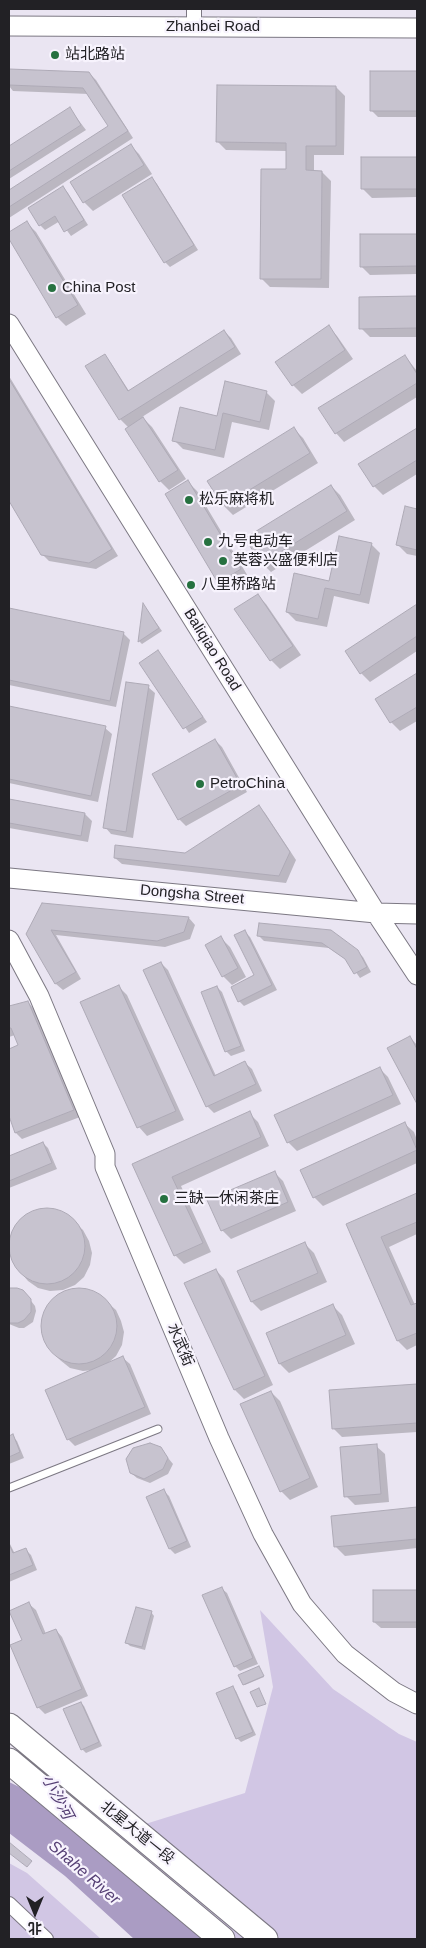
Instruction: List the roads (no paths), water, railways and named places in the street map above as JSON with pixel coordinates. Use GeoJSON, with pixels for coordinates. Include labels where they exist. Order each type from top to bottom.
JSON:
{"type":"FeatureCollection","features":[{"type":"Feature","properties":{"kind":"highway","name":"北星大道一段"},"geometry":{"type":"LineString","coordinates":[[9,1726],[265,1939]]}},
{"type":"Feature","properties":{"kind":"highway","name":"北星大道一段"},"geometry":{"type":"LineString","coordinates":[[9,1761],[222,1939]]}},
{"type":"Feature","properties":{"kind":"street","name":"Zhanbei Road"},"geometry":{"type":"LineString","coordinates":[[9,26],[194,18],[417,28]]}},
{"type":"Feature","properties":{"kind":"street","name":"Baliqiao Road"},"geometry":{"type":"LineString","coordinates":[[9,324],[376,913],[417,975]]}},
{"type":"Feature","properties":{"kind":"street","name":"Dongsha Street"},"geometry":{"type":"LineString","coordinates":[[9,878],[376,913],[417,914]]}},
{"type":"Feature","properties":{"kind":"street","name":"水武街"},"geometry":{"type":"LineString","coordinates":[[9,940],[39,996],[105,1154],[105,1167],[216,1429],[263,1534],[302,1604],[345,1654],[394,1692],[417,1704]]}},
{"type":"Feature","properties":{"kind":"street"},"geometry":{"type":"LineString","coordinates":[[9,1904],[46,1939]]}},
{"type":"Feature","properties":{"kind":"lane"},"geometry":{"type":"LineString","coordinates":[[9,1488],[158,1430]]}},
{"type":"Feature","properties":{"kind":"water","name":"Shahe River"},"geometry":{"type":"Polygon","coordinates":[[[9,1782],[107,1829],[235,1939],[134,1939],[65,1876],[9,1833],[9,1782]]]}},
{"type":"Feature","properties":{"kind":"place","name":"站北路站"},"geometry":{"type":"Point","coordinates":[55,55]}},
{"type":"Feature","properties":{"kind":"place","name":"China Post"},"geometry":{"type":"Point","coordinates":[52,288]}},
{"type":"Feature","properties":{"kind":"place","name":"松乐麻将机"},"geometry":{"type":"Point","coordinates":[189,500]}},
{"type":"Feature","properties":{"kind":"place","name":"九号电动车"},"geometry":{"type":"Point","coordinates":[208,542]}},
{"type":"Feature","properties":{"kind":"place","name":"芙蓉兴盛便利店"},"geometry":{"type":"Point","coordinates":[223,561]}},
{"type":"Feature","properties":{"kind":"place","name":"八里桥路站"},"geometry":{"type":"Point","coordinates":[191,585]}},
{"type":"Feature","properties":{"kind":"place","name":"PetroChina"},"geometry":{"type":"Point","coordinates":[200,784]}},
{"type":"Feature","properties":{"kind":"place","name":"三缺一休闲茶庄"},"geometry":{"type":"Point","coordinates":[164,1199]}},
{"type":"Feature","properties":{"kind":"water label","name":"小沙河"},"geometry":{"type":"Point","coordinates":[57,1797]}}]}
